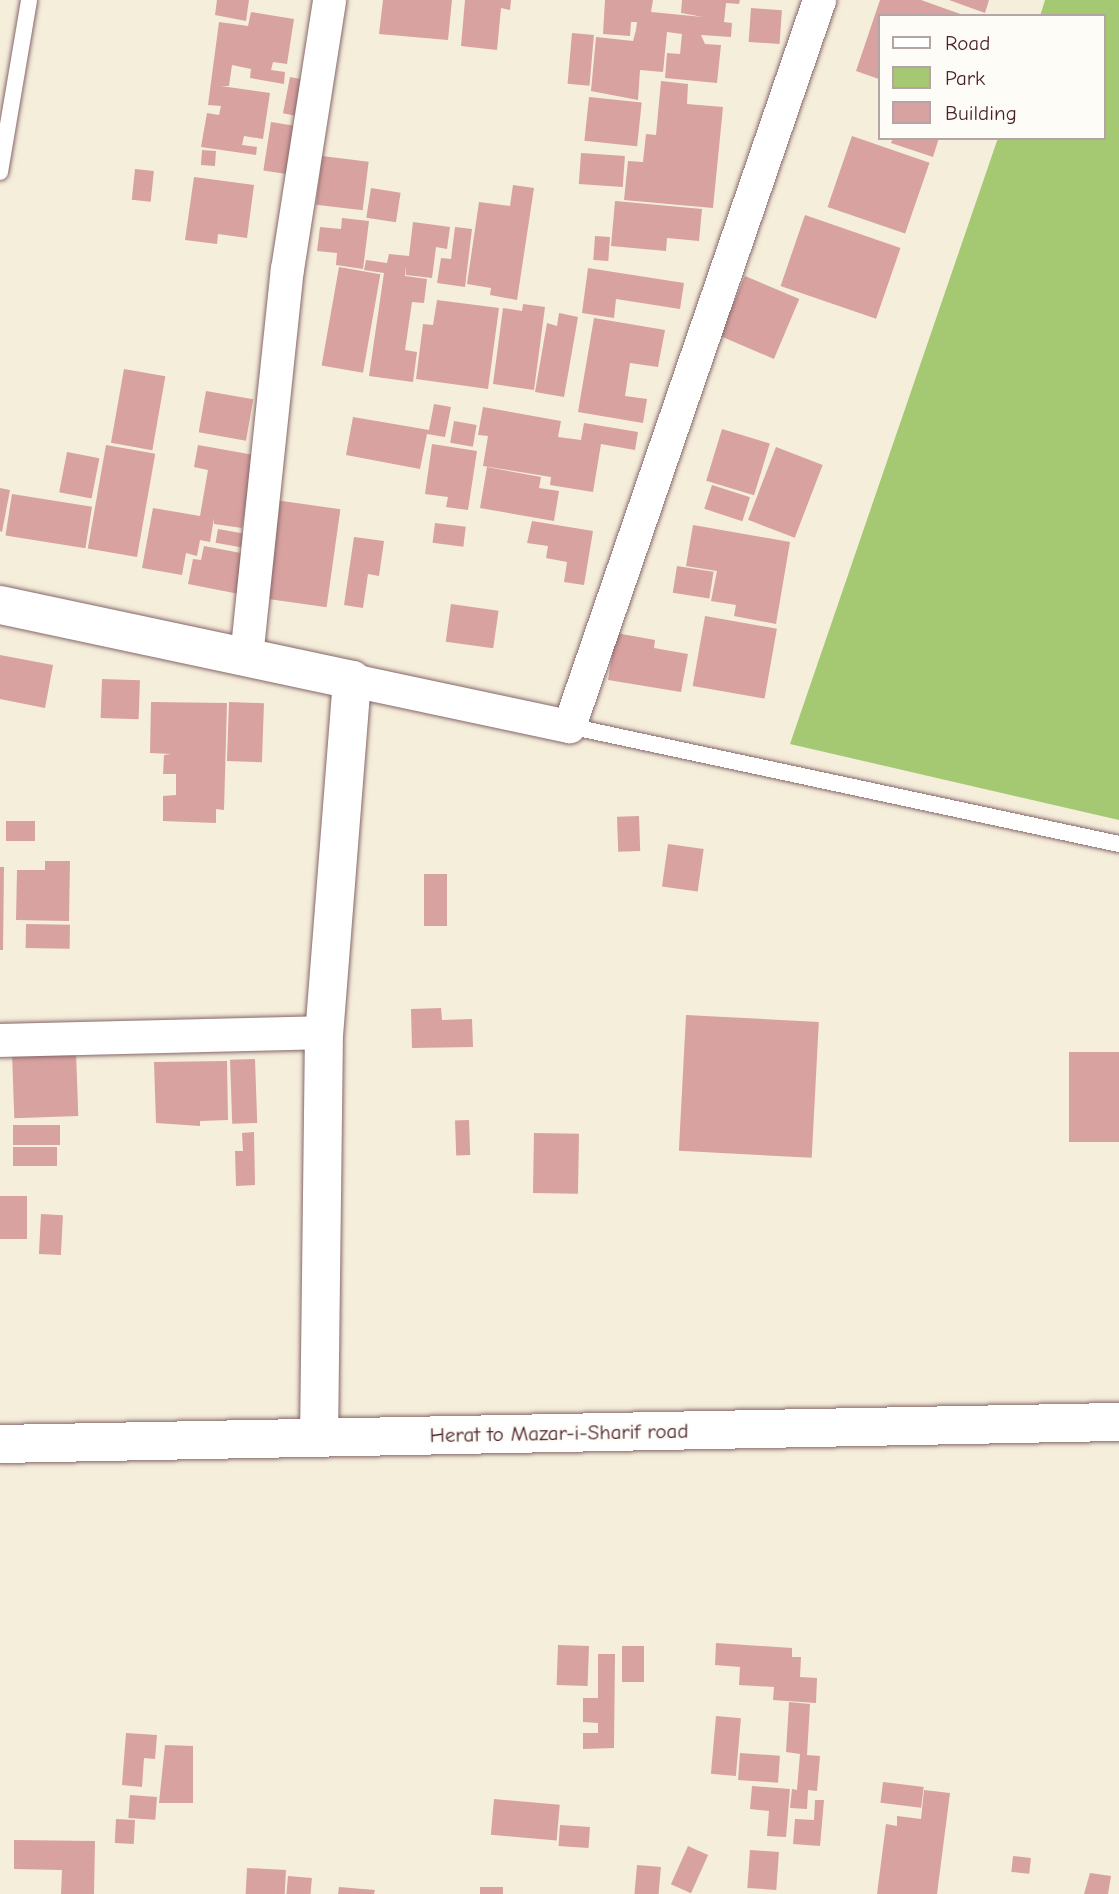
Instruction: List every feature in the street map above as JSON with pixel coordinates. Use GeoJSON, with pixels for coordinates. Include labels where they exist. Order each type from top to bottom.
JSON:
{"type":"FeatureCollection","features":[{"type":"Feature","properties":{"kind":"main road"},"geometry":{"type":"LineString","coordinates":[[0,605],[352,680],[324,1032],[319,1437]]}},
{"type":"Feature","properties":{"kind":"main road","name":"Herat to Mazar-i-Sharif road"},"geometry":{"type":"LineString","coordinates":[[0,1444],[1119,1422]]}},
{"type":"Feature","properties":{"kind":"street"},"geometry":{"type":"LineString","coordinates":[[246,657],[287,269],[329,0]]}},
{"type":"Feature","properties":{"kind":"street"},"geometry":{"type":"LineString","coordinates":[[352,680],[569,726],[819,0]]}},
{"type":"Feature","properties":{"kind":"street"},"geometry":{"type":"LineString","coordinates":[[0,1040],[324,1032]]}},
{"type":"Feature","properties":{"kind":"lane"},"geometry":{"type":"LineString","coordinates":[[0,172],[29,0]]}},
{"type":"Feature","properties":{"kind":"lane"},"geometry":{"type":"LineString","coordinates":[[569,726],[1119,844]]}},
{"type":"Feature","properties":{"kind":"green space"},"geometry":{"type":"Polygon","coordinates":[[[1045,0],[1119,0],[1119,820],[790,744],[997,140],[1105,140],[1105,14],[1041,14],[1045,0]]]}},
{"type":"Feature","properties":{"kind":"building"},"geometry":{"type":"Polygon","coordinates":[[[217,0],[249,0],[246,21],[215,15],[217,0]]]}},
{"type":"Feature","properties":{"kind":"building"},"geometry":{"type":"Polygon","coordinates":[[[383,0],[452,0],[448,40],[379,34],[383,0]]]}},
{"type":"Feature","properties":{"kind":"building"},"geometry":{"type":"Polygon","coordinates":[[[465,0],[511,0],[510,10],[501,8],[497,50],[461,46],[465,0]]]}},
{"type":"Feature","properties":{"kind":"building"},"geometry":{"type":"Polygon","coordinates":[[[605,0],[653,0],[651,12],[703,17],[681,13],[682,0],[740,0],[739,4],[726,3],[724,22],[732,23],[731,37],[701,35],[705,44],[721,45],[717,83],[665,78],[667,53],[680,54],[682,34],[667,32],[663,72],[640,70],[638,100],[591,91],[596,37],[633,41],[636,30],[637,22],[631,22],[630,36],[603,34],[605,0]]]}},
{"type":"Feature","properties":{"kind":"building"},"geometry":{"type":"Polygon","coordinates":[[[880,0],[921,0],[960,14],[878,14],[878,79],[856,71],[880,0]]]}},
{"type":"Feature","properties":{"kind":"building"},"geometry":{"type":"Polygon","coordinates":[[[949,0],[989,0],[985,13],[949,0]]]}},
{"type":"Feature","properties":{"kind":"building"},"geometry":{"type":"Polygon","coordinates":[[[751,8],[782,10],[780,44],[749,42],[751,8]]]}},
{"type":"Feature","properties":{"kind":"building"},"geometry":{"type":"Polygon","coordinates":[[[251,12],[294,19],[287,64],[273,62],[271,70],[285,72],[284,84],[250,78],[251,69],[232,65],[229,86],[221,86],[270,93],[263,139],[244,136],[242,145],[257,147],[256,155],[201,147],[207,113],[219,115],[221,106],[208,105],[219,22],[248,26],[251,12]]]}},
{"type":"Feature","properties":{"kind":"building"},"geometry":{"type":"Polygon","coordinates":[[[572,33],[594,35],[589,86],[568,84],[572,33]]]}},
{"type":"Feature","properties":{"kind":"building"},"geometry":{"type":"Polygon","coordinates":[[[290,77],[310,81],[303,117],[283,113],[290,77]]]}},
{"type":"Feature","properties":{"kind":"building"},"geometry":{"type":"Polygon","coordinates":[[[661,81],[688,84],[687,104],[723,107],[713,208],[624,200],[628,161],[643,162],[646,134],[656,135],[661,81]]]}},
{"type":"Feature","properties":{"kind":"building"},"geometry":{"type":"Polygon","coordinates":[[[589,97],[642,103],[637,146],[584,141],[589,97]]]}},
{"type":"Feature","properties":{"kind":"building"},"geometry":{"type":"Polygon","coordinates":[[[271,122],[304,127],[296,176],[263,170],[271,122]]]}},
{"type":"Feature","properties":{"kind":"building"},"geometry":{"type":"Polygon","coordinates":[[[852,136],[930,163],[905,234],[828,207],[852,136]]]}},
{"type":"Feature","properties":{"kind":"building"},"geometry":{"type":"Polygon","coordinates":[[[892,140],[938,140],[933,157],[891,143],[892,140]]]}},
{"type":"Feature","properties":{"kind":"building"},"geometry":{"type":"Polygon","coordinates":[[[202,150],[216,151],[215,166],[201,165],[202,150]]]}},
{"type":"Feature","properties":{"kind":"building"},"geometry":{"type":"Polygon","coordinates":[[[581,153],[625,156],[623,187],[579,184],[581,153]]]}},
{"type":"Feature","properties":{"kind":"building"},"geometry":{"type":"Polygon","coordinates":[[[322,156],[369,162],[363,210],[316,205],[322,156]]]}},
{"type":"Feature","properties":{"kind":"building"},"geometry":{"type":"Polygon","coordinates":[[[135,169],[154,171],[151,202],[132,200],[135,169]]]}},
{"type":"Feature","properties":{"kind":"building"},"geometry":{"type":"Polygon","coordinates":[[[194,177],[254,185],[247,238],[218,234],[217,244],[185,240],[194,177]]]}},
{"type":"Feature","properties":{"kind":"building"},"geometry":{"type":"Polygon","coordinates":[[[513,185],[534,188],[517,300],[490,295],[491,288],[467,284],[479,202],[510,206],[513,185]]]}},
{"type":"Feature","properties":{"kind":"building"},"geometry":{"type":"Polygon","coordinates":[[[371,188],[401,193],[396,222],[366,218],[371,188]]]}},
{"type":"Feature","properties":{"kind":"building"},"geometry":{"type":"Polygon","coordinates":[[[615,201],[702,209],[699,241],[667,238],[666,251],[611,246],[615,201]]]}},
{"type":"Feature","properties":{"kind":"building"},"geometry":{"type":"Polygon","coordinates":[[[805,215],[900,248],[876,319],[781,286],[805,215]]]}},
{"type":"Feature","properties":{"kind":"building"},"geometry":{"type":"Polygon","coordinates":[[[342,218],[369,221],[363,269],[336,265],[337,253],[317,251],[320,227],[341,229],[342,218]]]}},
{"type":"Feature","properties":{"kind":"building"},"geometry":{"type":"Polygon","coordinates":[[[413,222],[450,227],[447,249],[436,247],[432,278],[406,275],[406,266],[405,276],[427,279],[424,303],[412,302],[405,350],[417,352],[413,382],[369,376],[384,273],[364,270],[366,260],[387,263],[389,254],[409,256],[413,222]]]}},
{"type":"Feature","properties":{"kind":"building"},"geometry":{"type":"Polygon","coordinates":[[[455,227],[472,229],[465,287],[437,283],[441,258],[451,259],[455,227]]]}},
{"type":"Feature","properties":{"kind":"building"},"geometry":{"type":"Polygon","coordinates":[[[595,236],[610,237],[608,261],[593,260],[595,236]]]}},
{"type":"Feature","properties":{"kind":"building"},"geometry":{"type":"Polygon","coordinates":[[[339,267],[380,274],[363,373],[322,365],[339,267]]]}},
{"type":"Feature","properties":{"kind":"building"},"geometry":{"type":"Polygon","coordinates":[[[588,268],[684,283],[680,309],[616,299],[614,318],[582,313],[588,268]]]}},
{"type":"Feature","properties":{"kind":"building"},"geometry":{"type":"Polygon","coordinates":[[[745,276],[799,299],[774,359],[720,336],[745,276]]]}},
{"type":"Feature","properties":{"kind":"building"},"geometry":{"type":"Polygon","coordinates":[[[437,300],[499,308],[488,389],[416,379],[423,324],[433,325],[437,300]]]}},
{"type":"Feature","properties":{"kind":"building"},"geometry":{"type":"Polygon","coordinates":[[[523,304],[545,307],[534,390],[493,384],[503,308],[522,311],[523,304]]]}},
{"type":"Feature","properties":{"kind":"building"},"geometry":{"type":"Polygon","coordinates":[[[559,313],[578,317],[564,397],[535,392],[547,323],[557,326],[559,313]]]}},
{"type":"Feature","properties":{"kind":"building"},"geometry":{"type":"Polygon","coordinates":[[[594,318],[665,330],[658,367],[630,363],[625,396],[647,399],[643,423],[578,412],[594,318]]]}},
{"type":"Feature","properties":{"kind":"building"},"geometry":{"type":"Polygon","coordinates":[[[124,369],[165,376],[152,450],[111,443],[124,369]]]}},
{"type":"Feature","properties":{"kind":"building"},"geometry":{"type":"Polygon","coordinates":[[[206,391],[253,399],[246,441],[199,432],[206,391]]]}},
{"type":"Feature","properties":{"kind":"building"},"geometry":{"type":"Polygon","coordinates":[[[434,404],[451,407],[445,437],[427,434],[420,469],[346,455],[353,417],[429,430],[434,404]]]}},
{"type":"Feature","properties":{"kind":"building"},"geometry":{"type":"Polygon","coordinates":[[[483,407],[561,421],[558,437],[581,440],[584,423],[638,432],[635,450],[601,444],[593,492],[550,485],[551,477],[483,466],[488,436],[478,435],[483,407]]]}},
{"type":"Feature","properties":{"kind":"building"},"geometry":{"type":"Polygon","coordinates":[[[454,421],[477,425],[473,447],[450,443],[454,421]]]}},
{"type":"Feature","properties":{"kind":"building"},"geometry":{"type":"Polygon","coordinates":[[[722,429],[770,444],[754,495],[706,481],[722,429]]]}},
{"type":"Feature","properties":{"kind":"building"},"geometry":{"type":"Polygon","coordinates":[[[432,444],[477,451],[468,510],[446,507],[448,497],[425,494],[432,444]]]}},
{"type":"Feature","properties":{"kind":"building"},"geometry":{"type":"Polygon","coordinates":[[[106,445],[155,454],[137,557],[88,548],[106,445]]]}},
{"type":"Feature","properties":{"kind":"building"},"geometry":{"type":"Polygon","coordinates":[[[198,445],[254,455],[242,528],[214,524],[214,518],[210,542],[200,540],[197,556],[186,553],[182,575],[142,568],[153,508],[200,516],[208,470],[194,467],[198,445]]]}},
{"type":"Feature","properties":{"kind":"building"},"geometry":{"type":"Polygon","coordinates":[[[776,447],[823,465],[795,538],[748,520],[776,447]]]}},
{"type":"Feature","properties":{"kind":"building"},"geometry":{"type":"Polygon","coordinates":[[[67,452],[99,458],[92,499],[59,492],[67,452]]]}},
{"type":"Feature","properties":{"kind":"building"},"geometry":{"type":"Polygon","coordinates":[[[487,467],[541,477],[539,488],[559,491],[554,521],[480,508],[487,467]]]}},
{"type":"Feature","properties":{"kind":"building"},"geometry":{"type":"Polygon","coordinates":[[[712,485],[750,497],[742,521],[704,509],[712,485]]]}},
{"type":"Feature","properties":{"kind":"building"},"geometry":{"type":"Polygon","coordinates":[[[0,488],[10,490],[2,532],[0,531],[0,488]]]}},
{"type":"Feature","properties":{"kind":"building"},"geometry":{"type":"Polygon","coordinates":[[[12,494],[92,507],[85,548],[5,535],[12,494]]]}},
{"type":"Feature","properties":{"kind":"building"},"geometry":{"type":"Polygon","coordinates":[[[275,500],[340,509],[327,607],[261,598],[275,500]]]}},
{"type":"Feature","properties":{"kind":"building"},"geometry":{"type":"Polygon","coordinates":[[[532,521],[593,531],[584,585],[564,582],[567,562],[546,558],[548,546],[527,543],[532,521]]]}},
{"type":"Feature","properties":{"kind":"building"},"geometry":{"type":"Polygon","coordinates":[[[435,523],[466,527],[463,547],[433,543],[435,523]]]}},
{"type":"Feature","properties":{"kind":"building"},"geometry":{"type":"Polygon","coordinates":[[[693,525],[790,542],[776,624],[734,616],[736,605],[711,601],[717,571],[686,566],[693,525]]]}},
{"type":"Feature","properties":{"kind":"building"},"geometry":{"type":"Polygon","coordinates":[[[218,529],[245,534],[242,547],[216,543],[218,529]]]}},
{"type":"Feature","properties":{"kind":"building"},"geometry":{"type":"Polygon","coordinates":[[[354,537],[384,541],[379,576],[368,574],[363,608],[344,605],[354,537]]]}},
{"type":"Feature","properties":{"kind":"building"},"geometry":{"type":"Polygon","coordinates":[[[204,546],[246,554],[239,594],[188,584],[193,559],[201,560],[204,546]]]}},
{"type":"Feature","properties":{"kind":"building"},"geometry":{"type":"Polygon","coordinates":[[[677,566],[714,572],[709,598],[673,593],[677,566]]]}},
{"type":"Feature","properties":{"kind":"building"},"geometry":{"type":"Polygon","coordinates":[[[451,604],[499,611],[493,648],[446,642],[451,604]]]}},
{"type":"Feature","properties":{"kind":"building"},"geometry":{"type":"Polygon","coordinates":[[[705,616],[777,629],[765,699],[693,686],[705,616]]]}},
{"type":"Feature","properties":{"kind":"building"},"geometry":{"type":"Polygon","coordinates":[[[616,633],[655,640],[654,648],[688,654],[681,692],[608,680],[616,633]]]}},
{"type":"Feature","properties":{"kind":"building"},"geometry":{"type":"Polygon","coordinates":[[[0,655],[53,665],[45,708],[0,699],[0,655]]]}},
{"type":"Feature","properties":{"kind":"building"},"geometry":{"type":"Polygon","coordinates":[[[102,679],[140,680],[139,719],[101,718],[102,679]]]}},
{"type":"Feature","properties":{"kind":"building"},"geometry":{"type":"Polygon","coordinates":[[[151,702],[227,703],[224,810],[216,809],[216,823],[163,821],[163,796],[176,795],[176,774],[163,774],[164,755],[171,754],[150,753],[151,702]]]}},
{"type":"Feature","properties":{"kind":"building"},"geometry":{"type":"Polygon","coordinates":[[[229,702],[264,703],[262,762],[227,761],[229,702]]]}},
{"type":"Feature","properties":{"kind":"building"},"geometry":{"type":"Polygon","coordinates":[[[639,816],[640,851],[618,852],[617,817],[639,816]]]}},
{"type":"Feature","properties":{"kind":"building"},"geometry":{"type":"Polygon","coordinates":[[[6,821],[35,821],[35,841],[6,841],[6,821]]]}},
{"type":"Feature","properties":{"kind":"building"},"geometry":{"type":"Polygon","coordinates":[[[668,844],[704,849],[698,892],[662,887],[668,844]]]}},
{"type":"Feature","properties":{"kind":"building"},"geometry":{"type":"Polygon","coordinates":[[[45,861],[70,861],[69,921],[16,920],[17,870],[45,870],[45,861]]]}},
{"type":"Feature","properties":{"kind":"building"},"geometry":{"type":"Polygon","coordinates":[[[0,867],[4,867],[3,950],[0,950],[0,867]]]}},
{"type":"Feature","properties":{"kind":"building"},"geometry":{"type":"Polygon","coordinates":[[[424,874],[447,874],[447,926],[424,926],[424,874]]]}},
{"type":"Feature","properties":{"kind":"building"},"geometry":{"type":"Polygon","coordinates":[[[26,924],[70,925],[70,949],[26,948],[26,924]]]}},
{"type":"Feature","properties":{"kind":"building"},"geometry":{"type":"Polygon","coordinates":[[[441,1008],[442,1020],[472,1019],[473,1047],[412,1048],[411,1009],[441,1008]]]}},
{"type":"Feature","properties":{"kind":"building"},"geometry":{"type":"Polygon","coordinates":[[[686,1015],[819,1022],[812,1158],[679,1151],[686,1015]]]}},
{"type":"Feature","properties":{"kind":"building"},"geometry":{"type":"Polygon","coordinates":[[[76,1051],[78,1116],[14,1118],[12,1053],[76,1051]]]}},
{"type":"Feature","properties":{"kind":"building"},"geometry":{"type":"Polygon","coordinates":[[[1069,1052],[1119,1052],[1119,1142],[1069,1142],[1069,1052]]]}},
{"type":"Feature","properties":{"kind":"building"},"geometry":{"type":"Polygon","coordinates":[[[255,1059],[257,1123],[232,1124],[230,1060],[255,1059]]]}},
{"type":"Feature","properties":{"kind":"building"},"geometry":{"type":"Polygon","coordinates":[[[227,1061],[228,1120],[200,1121],[200,1126],[156,1123],[154,1062],[227,1061]]]}},
{"type":"Feature","properties":{"kind":"building"},"geometry":{"type":"Polygon","coordinates":[[[455,1120],[469,1120],[470,1155],[456,1155],[455,1120]]]}},
{"type":"Feature","properties":{"kind":"building"},"geometry":{"type":"Polygon","coordinates":[[[13,1125],[60,1125],[60,1145],[13,1145],[13,1125]]]}},
{"type":"Feature","properties":{"kind":"building"},"geometry":{"type":"Polygon","coordinates":[[[254,1132],[255,1185],[236,1186],[235,1151],[243,1151],[242,1133],[254,1132]]]}},
{"type":"Feature","properties":{"kind":"building"},"geometry":{"type":"Polygon","coordinates":[[[534,1133],[579,1134],[578,1194],[533,1193],[534,1133]]]}},
{"type":"Feature","properties":{"kind":"building"},"geometry":{"type":"Polygon","coordinates":[[[13,1147],[57,1147],[57,1166],[13,1166],[13,1147]]]}},
{"type":"Feature","properties":{"kind":"building"},"geometry":{"type":"Polygon","coordinates":[[[0,1196],[27,1196],[27,1239],[0,1239],[0,1196]]]}},
{"type":"Feature","properties":{"kind":"building"},"geometry":{"type":"Polygon","coordinates":[[[41,1214],[63,1215],[61,1255],[39,1254],[41,1214]]]}},
{"type":"Feature","properties":{"kind":"building"},"geometry":{"type":"Polygon","coordinates":[[[716,1643],[792,1648],[792,1657],[801,1657],[800,1677],[817,1678],[816,1703],[773,1700],[774,1687],[739,1685],[740,1667],[715,1665],[716,1643]]]}},
{"type":"Feature","properties":{"kind":"building"},"geometry":{"type":"Polygon","coordinates":[[[558,1645],[589,1646],[588,1686],[557,1685],[558,1645]]]}},
{"type":"Feature","properties":{"kind":"building"},"geometry":{"type":"Polygon","coordinates":[[[622,1646],[644,1646],[644,1682],[622,1682],[622,1646]]]}},
{"type":"Feature","properties":{"kind":"building"},"geometry":{"type":"Polygon","coordinates":[[[598,1654],[615,1654],[614,1748],[583,1749],[583,1733],[598,1733],[598,1723],[583,1722],[583,1698],[598,1698],[598,1654]]]}},
{"type":"Feature","properties":{"kind":"building"},"geometry":{"type":"Polygon","coordinates":[[[789,1702],[810,1704],[807,1755],[820,1756],[817,1791],[808,1790],[807,1809],[790,1808],[792,1789],[797,1790],[800,1754],[786,1752],[789,1702]]]}},
{"type":"Feature","properties":{"kind":"building"},"geometry":{"type":"Polygon","coordinates":[[[716,1716],[741,1718],[736,1776],[711,1774],[716,1716]]]}},
{"type":"Feature","properties":{"kind":"building"},"geometry":{"type":"Polygon","coordinates":[[[126,1733],[157,1735],[155,1759],[144,1758],[142,1787],[122,1785],[126,1733]]]}},
{"type":"Feature","properties":{"kind":"building"},"geometry":{"type":"Polygon","coordinates":[[[165,1745],[193,1746],[193,1803],[159,1803],[165,1745]]]}},
{"type":"Feature","properties":{"kind":"building"},"geometry":{"type":"Polygon","coordinates":[[[740,1753],[780,1756],[778,1783],[738,1780],[740,1753]]]}},
{"type":"Feature","properties":{"kind":"building"},"geometry":{"type":"Polygon","coordinates":[[[883,1782],[924,1787],[921,1808],[880,1803],[883,1782]]]}},
{"type":"Feature","properties":{"kind":"building"},"geometry":{"type":"Polygon","coordinates":[[[752,1786],[790,1789],[786,1837],[767,1836],[769,1811],[750,1809],[752,1786]]]}},
{"type":"Feature","properties":{"kind":"building"},"geometry":{"type":"Polygon","coordinates":[[[924,1790],[950,1793],[937,1894],[877,1894],[886,1824],[897,1826],[897,1816],[921,1819],[924,1790]]]}},
{"type":"Feature","properties":{"kind":"building"},"geometry":{"type":"Polygon","coordinates":[[[130,1795],[157,1797],[155,1820],[128,1818],[130,1795]]]}},
{"type":"Feature","properties":{"kind":"building"},"geometry":{"type":"Polygon","coordinates":[[[494,1799],[560,1805],[557,1841],[491,1835],[494,1799]]]}},
{"type":"Feature","properties":{"kind":"building"},"geometry":{"type":"Polygon","coordinates":[[[815,1800],[824,1800],[820,1846],[793,1844],[795,1819],[814,1820],[815,1800]]]}},
{"type":"Feature","properties":{"kind":"building"},"geometry":{"type":"Polygon","coordinates":[[[116,1819],[135,1820],[134,1844],[115,1843],[116,1819]]]}},
{"type":"Feature","properties":{"kind":"building"},"geometry":{"type":"Polygon","coordinates":[[[560,1825],[590,1827],[588,1848],[559,1846],[560,1825]]]}},
{"type":"Feature","properties":{"kind":"building"},"geometry":{"type":"Polygon","coordinates":[[[14,1840],[95,1841],[94,1894],[61,1894],[62,1870],[14,1869],[14,1840]]]}},
{"type":"Feature","properties":{"kind":"building"},"geometry":{"type":"Polygon","coordinates":[[[688,1846],[708,1855],[691,1893],[671,1884],[688,1846]]]}},
{"type":"Feature","properties":{"kind":"building"},"geometry":{"type":"Polygon","coordinates":[[[750,1850],[779,1852],[776,1890],[747,1888],[750,1850]]]}},
{"type":"Feature","properties":{"kind":"building"},"geometry":{"type":"Polygon","coordinates":[[[1013,1856],[1031,1858],[1029,1874],[1011,1872],[1013,1856]]]}},
{"type":"Feature","properties":{"kind":"building"},"geometry":{"type":"Polygon","coordinates":[[[637,1865],[661,1867],[659,1894],[634,1894],[637,1865]]]}},
{"type":"Feature","properties":{"kind":"building"},"geometry":{"type":"Polygon","coordinates":[[[247,1868],[286,1870],[285,1894],[246,1894],[247,1868]]]}},
{"type":"Feature","properties":{"kind":"building"},"geometry":{"type":"Polygon","coordinates":[[[1090,1873],[1111,1876],[1108,1894],[1084,1894],[1090,1873]]]}},
{"type":"Feature","properties":{"kind":"building"},"geometry":{"type":"Polygon","coordinates":[[[288,1876],[312,1878],[311,1894],[286,1894],[288,1876]]]}},
{"type":"Feature","properties":{"kind":"building"},"geometry":{"type":"Polygon","coordinates":[[[339,1887],[375,1890],[374,1894],[338,1894],[339,1887]]]}},
{"type":"Feature","properties":{"kind":"building"},"geometry":{"type":"Polygon","coordinates":[[[480,1887],[503,1887],[503,1894],[480,1894],[480,1887]]]}}]}
